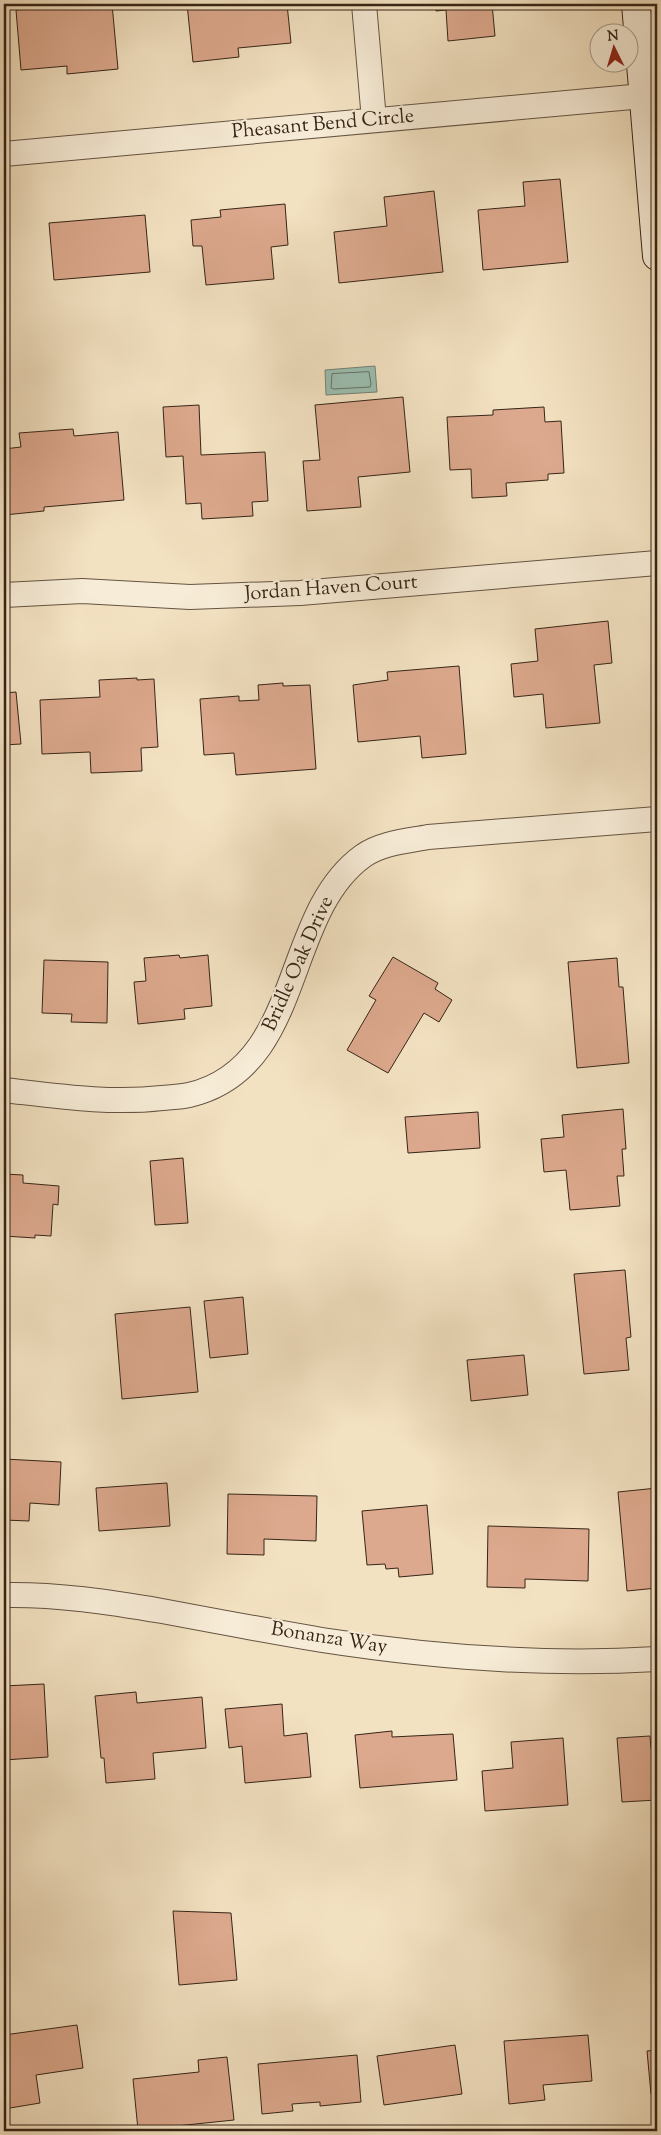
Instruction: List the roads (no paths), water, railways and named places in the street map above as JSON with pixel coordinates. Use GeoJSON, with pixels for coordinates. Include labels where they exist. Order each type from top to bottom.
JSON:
{"type":"FeatureCollection","features":[{"type":"Feature","properties":{"kind":"street"},"geometry":{"type":"LineString","coordinates":[[364,4],[374,120]]}},
{"type":"Feature","properties":{"kind":"street"},"geometry":{"type":"LineString","coordinates":[[636,4],[657,256]]}},
{"type":"Feature","properties":{"kind":"street","name":"Pheasant Bend Circle"},"geometry":{"type":"LineString","coordinates":[[4,154],[643,96]]}},
{"type":"Feature","properties":{"kind":"street","name":"Jordan Haven Court"},"geometry":{"type":"LineString","coordinates":[[4,595],[82,591],[190,598],[290,593],[657,563]]}},
{"type":"Feature","properties":{"kind":"street","name":"Bridle Oak Drive"},"geometry":{"type":"LineString","coordinates":[[4,1090],[93,1100],[130,1102],[189,1095],[220,1082],[247,1062],[268,1036],[323,903],[340,877],[364,855],[395,843],[428,837],[657,819]]}},
{"type":"Feature","properties":{"kind":"street","name":"Bonanza Way"},"geometry":{"type":"LineString","coordinates":[[4,1595],[57,1596],[107,1602],[321,1640],[420,1652],[572,1661],[657,1659]]}},
{"type":"Feature","properties":{"kind":"water"},"geometry":{"type":"Polygon","coordinates":[[[375,366],[377,392],[326,395],[325,370],[375,366]]]}}]}
